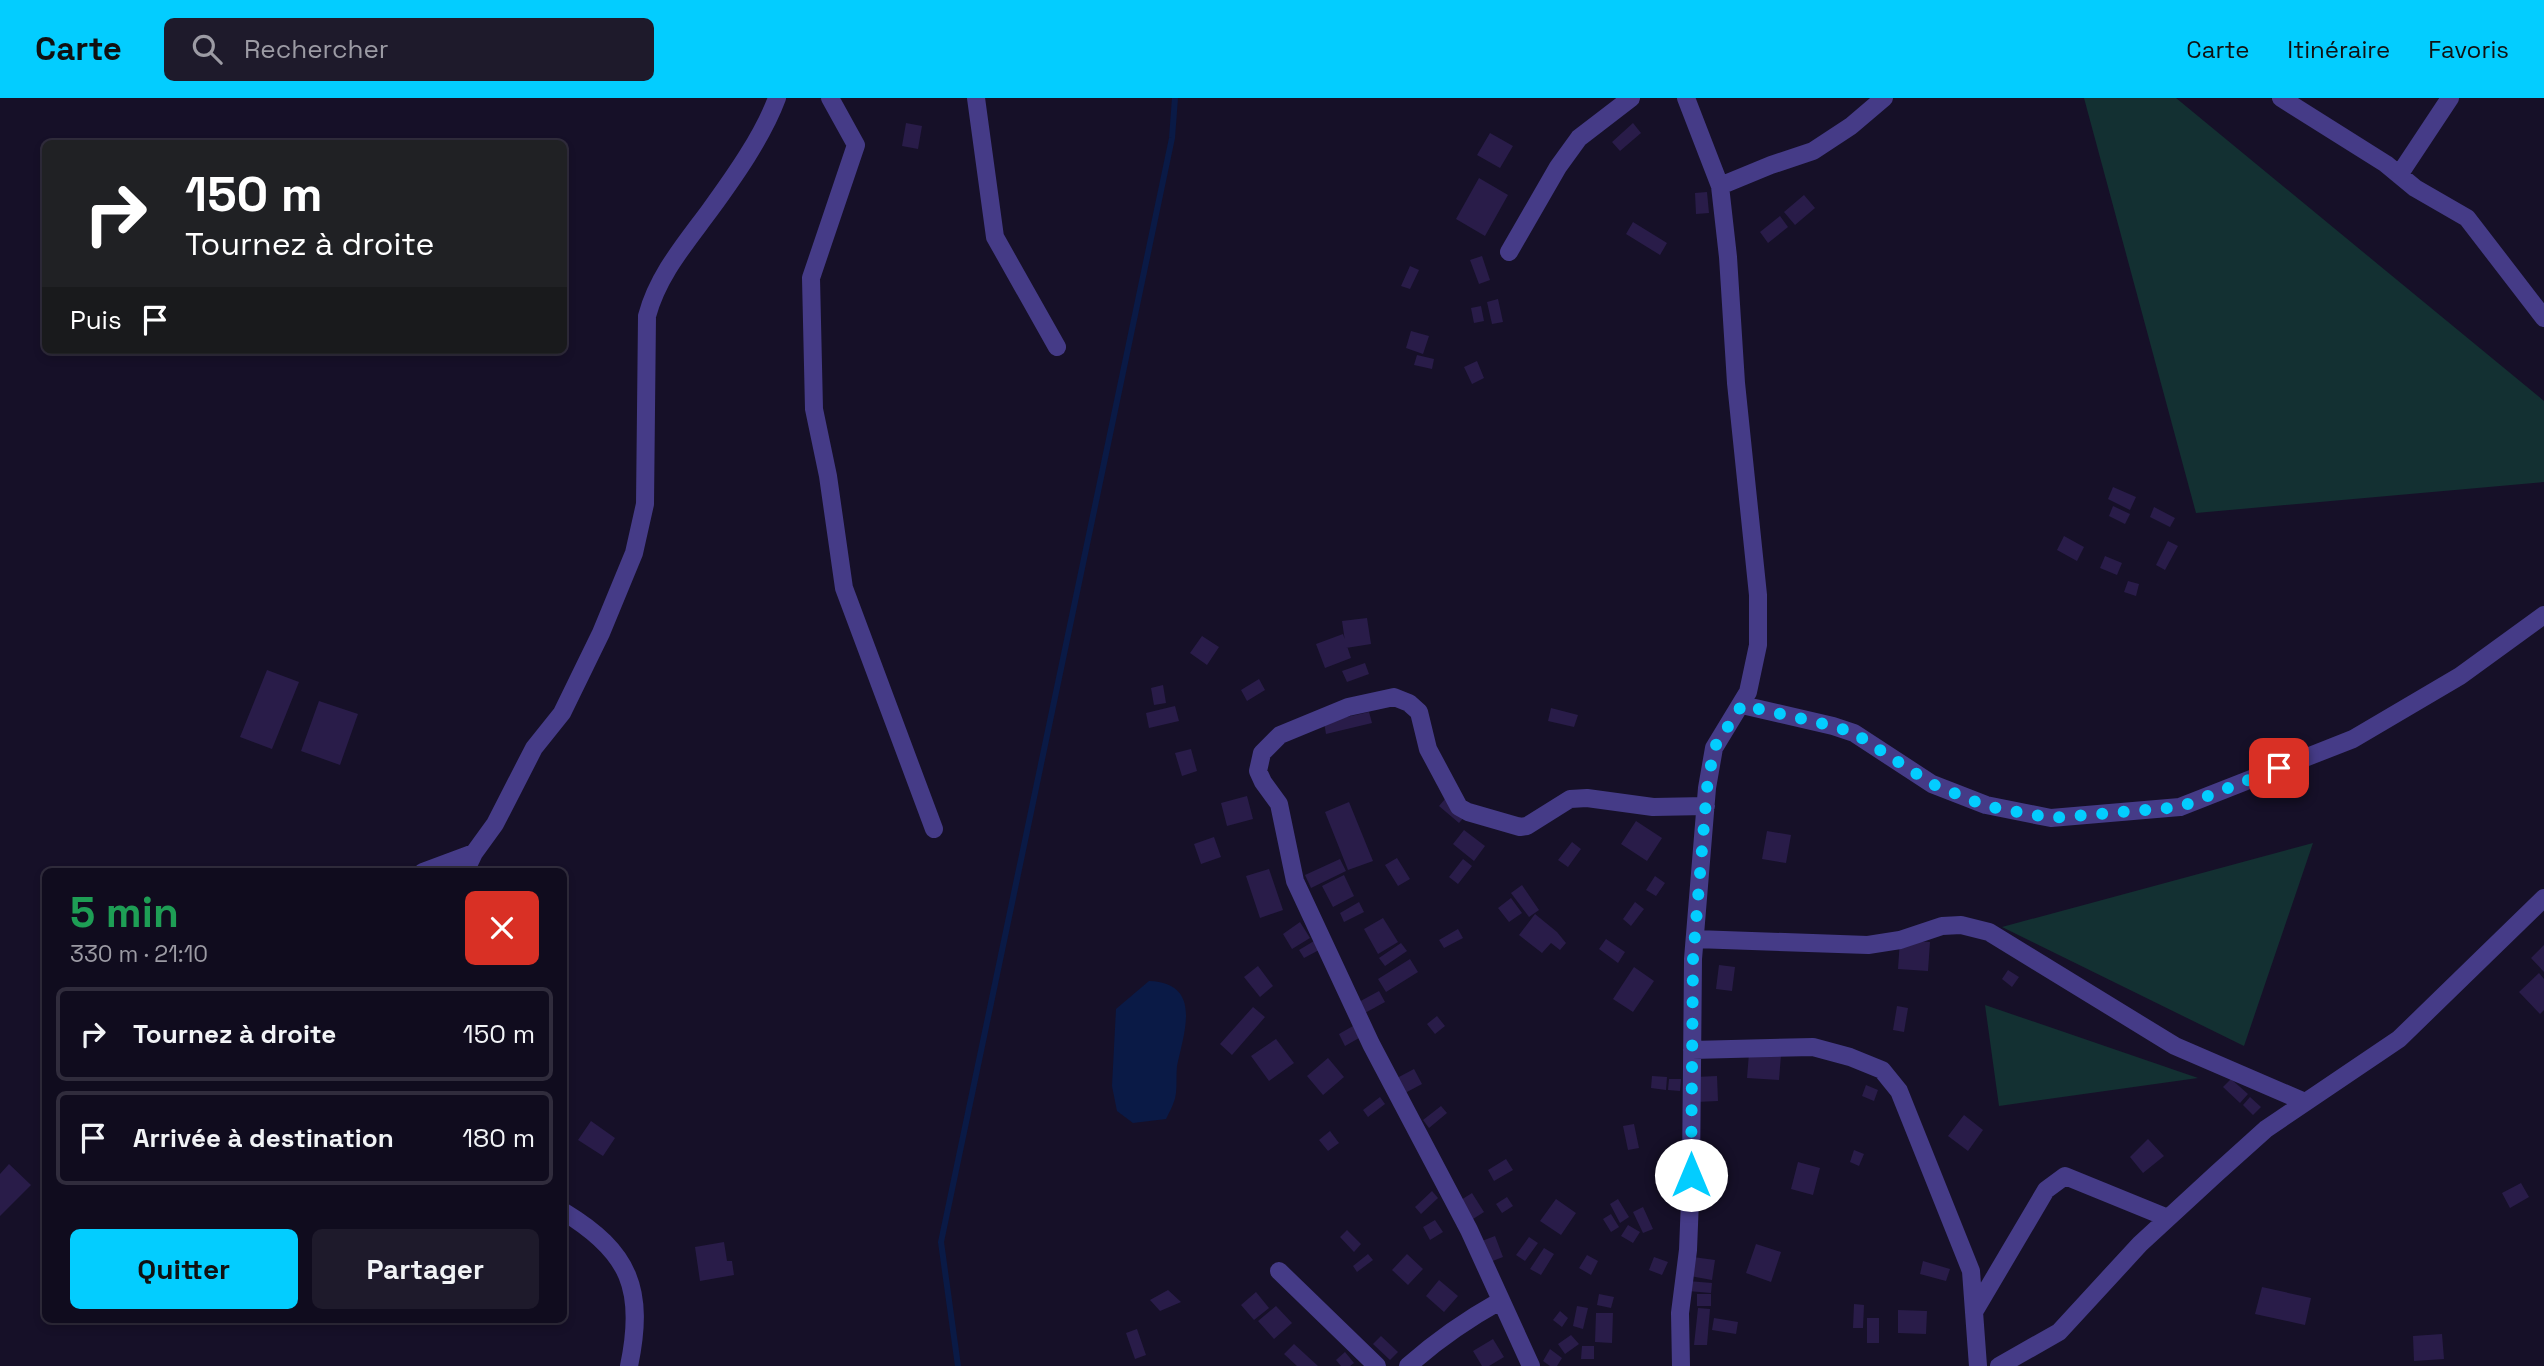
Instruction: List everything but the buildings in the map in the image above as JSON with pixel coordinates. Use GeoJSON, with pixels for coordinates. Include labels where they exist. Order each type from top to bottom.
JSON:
{"type":"FeatureCollection","features":[{"type":"Feature","properties":{"kind":"street"},"geometry":{"type":"LineString","coordinates":[[467,868],[495,824],[534,748],[562,713],[601,633],[634,553],[645,504],[648,316],[653,293],[769,118],[776,98]]}},
{"type":"Feature","properties":{"kind":"street"},"geometry":{"type":"LineString","coordinates":[[830,98],[856,145],[811,278],[814,410],[828,476],[844,588],[934,829]]}},
{"type":"Feature","properties":{"kind":"street"},"geometry":{"type":"LineString","coordinates":[[976,98],[995,237],[1057,347]]}},
{"type":"Feature","properties":{"kind":"street"},"geometry":{"type":"LineString","coordinates":[[1509,251],[1558,167],[1579,138],[1631,98]]}},
{"type":"Feature","properties":{"kind":"street"},"geometry":{"type":"LineString","coordinates":[[1681,1366],[1680,1313],[1688,1250],[1691,1175],[1695,939],[1709,765],[1714,748],[1742,705],[1756,662],[1758,595],[1736,383],[1728,257],[1720,187],[1686,98]]}},
{"type":"Feature","properties":{"kind":"street"},"geometry":{"type":"LineString","coordinates":[[1720,187],[1820,148],[1884,98]]}},
{"type":"Feature","properties":{"kind":"street"},"geometry":{"type":"LineString","coordinates":[[2281,98],[2415,188],[2467,218],[2544,318]]}},
{"type":"Feature","properties":{"kind":"street"},"geometry":{"type":"LineString","coordinates":[[2399,175],[2450,98]]}},
{"type":"Feature","properties":{"kind":"street"},"geometry":{"type":"LineString","coordinates":[[1742,705],[1854,733],[1932,784],[1986,806],[2051,818],[2180,807],[2353,739],[2460,676],[2544,615]]}},
{"type":"Feature","properties":{"kind":"street"},"geometry":{"type":"LineString","coordinates":[[1531,1366],[1469,1230],[1371,1044],[1295,881],[1279,804],[1258,771],[1262,752],[1280,735],[1348,707],[1394,697],[1419,712],[1427,749],[1460,807],[1468,812],[1520,827],[1527,826],[1570,799],[1587,798],[1653,807],[1706,806]]}},
{"type":"Feature","properties":{"kind":"street"},"geometry":{"type":"LineString","coordinates":[[434,868],[474,853]]}},
{"type":"Feature","properties":{"kind":"street"},"geometry":{"type":"LineString","coordinates":[[1999,1366],[2059,1332],[2140,1244],[2266,1129],[2399,1039],[2544,898]]}},
{"type":"Feature","properties":{"kind":"street"},"geometry":{"type":"LineString","coordinates":[[1695,939],[1868,945],[1900,940],[1942,926],[1961,925],[1989,932],[2175,1046],[2305,1102]]}},
{"type":"Feature","properties":{"kind":"street"},"geometry":{"type":"LineString","coordinates":[[1692,1050],[1813,1047],[1850,1057],[1882,1070],[1899,1091],[1971,1271],[1978,1366]]}},
{"type":"Feature","properties":{"kind":"street"},"geometry":{"type":"LineString","coordinates":[[1973,1312],[2046,1190],[2056,1180],[2065,1176],[2168,1218]]}},
{"type":"Feature","properties":{"kind":"street"},"geometry":{"type":"LineString","coordinates":[[567,1214],[596,1233],[621,1261],[635,1312],[636,1329],[629,1366]]}},
{"type":"Feature","properties":{"kind":"street"},"geometry":{"type":"LineString","coordinates":[[1279,1271],[1377,1366]]}},
{"type":"Feature","properties":{"kind":"street"},"geometry":{"type":"LineString","coordinates":[[1408,1366],[1442,1337],[1500,1301]]}},
{"type":"Feature","properties":{"kind":"green space"},"geometry":{"type":"Polygon","coordinates":[[[2084,98],[2176,98],[2544,401],[2544,482],[2196,513],[2084,98]]]}},
{"type":"Feature","properties":{"kind":"green space"},"geometry":{"type":"Polygon","coordinates":[[[2313,843],[2244,1046],[2002,927],[2313,843]]]}},
{"type":"Feature","properties":{"kind":"green space"},"geometry":{"type":"Polygon","coordinates":[[[1985,1005],[2198,1078],[1999,1106],[1985,1005]]]}},
{"type":"Feature","properties":{"kind":"water"},"geometry":{"type":"Polygon","coordinates":[[[1149,981],[1166,984],[1177,990],[1186,1012],[1185,1025],[1177,1066],[1175,1096],[1166,1119],[1133,1123],[1117,1111],[1112,1086],[1116,1009],[1149,981]]]}},
{"type":"Feature","properties":{"kind":"waterway"},"geometry":{"type":"LineString","coordinates":[[958,1366],[941,1242],[1172,138],[1175,98]]}},
{"type":"Feature","properties":{"kind":"route"},"geometry":{"type":"LineString","coordinates":[[1691,1175],[1693,959],[1709,765],[1721,735],[1742,705],[1854,733],[1932,784],[1986,806],[2051,818],[2180,807],[2279,768]]}}]}
